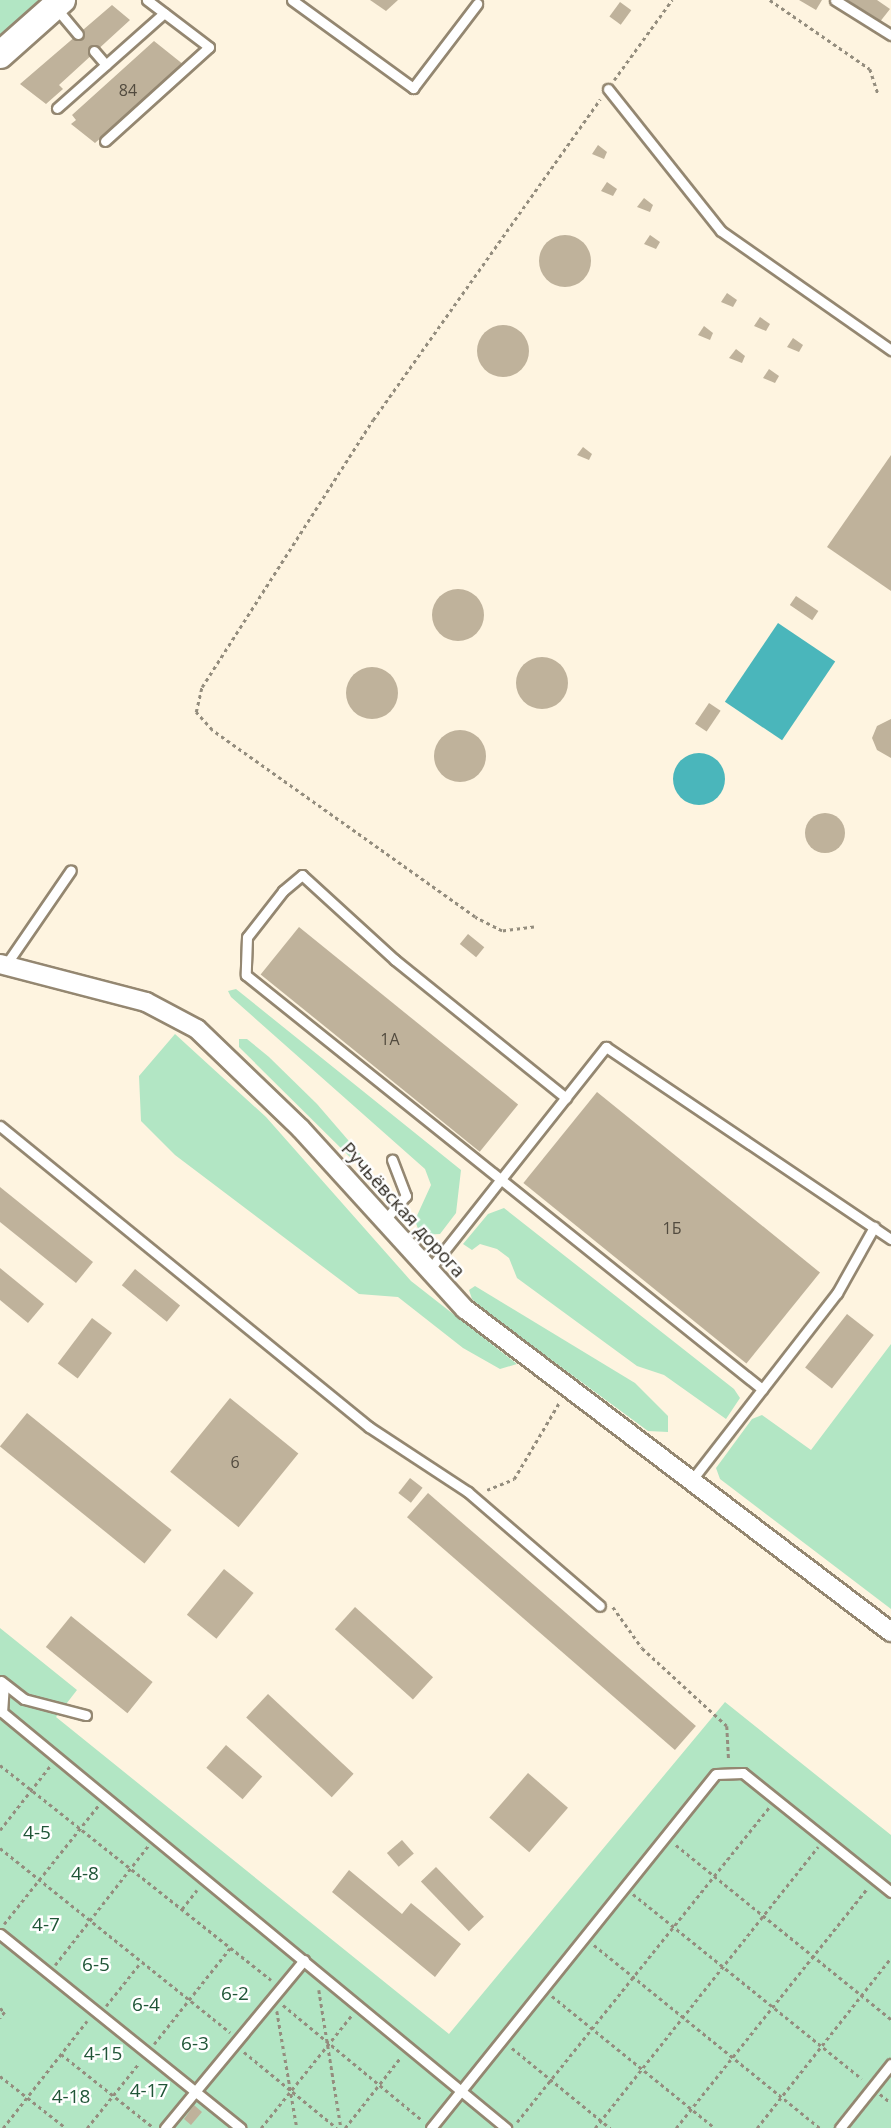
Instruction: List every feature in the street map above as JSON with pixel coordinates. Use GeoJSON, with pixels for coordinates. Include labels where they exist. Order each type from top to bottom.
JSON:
{"type":"FeatureCollection","features":[{"type":"Feature","properties":{"kind":"main road"},"geometry":{"type":"LineString","coordinates":[[0,55],[58,3]]}},
{"type":"Feature","properties":{"kind":"street","name":"Ручьёвская дорога"},"geometry":{"type":"LineString","coordinates":[[2,968],[146,1002],[197,1029],[301,1129],[427,1273],[569,1388],[891,1632]]}},
{"type":"Feature","properties":{"kind":"lane"},"geometry":{"type":"LineString","coordinates":[[105,141],[209,47],[147,0]]}},
{"type":"Feature","properties":{"kind":"lane"},"geometry":{"type":"LineString","coordinates":[[292,0],[413,88],[477,4]]}},
{"type":"Feature","properties":{"kind":"lane"},"geometry":{"type":"LineString","coordinates":[[835,0],[891,35]]}},
{"type":"Feature","properties":{"kind":"lane"},"geometry":{"type":"LineString","coordinates":[[58,3],[78,34]]}},
{"type":"Feature","properties":{"kind":"lane"},"geometry":{"type":"LineString","coordinates":[[57,108],[164,13]]}},
{"type":"Feature","properties":{"kind":"lane"},"geometry":{"type":"LineString","coordinates":[[94,51],[106,65]]}},
{"type":"Feature","properties":{"kind":"lane"},"geometry":{"type":"LineString","coordinates":[[608,89],[721,231],[891,350]]}},
{"type":"Feature","properties":{"kind":"lane"},"geometry":{"type":"LineString","coordinates":[[2,968],[71,870]]}},
{"type":"Feature","properties":{"kind":"lane"},"geometry":{"type":"LineString","coordinates":[[566,1098],[394,960],[302,875],[258,920],[247,937],[246,975],[762,1389]]}},
{"type":"Feature","properties":{"kind":"lane"},"geometry":{"type":"LineString","coordinates":[[427,1273],[606,1047],[891,1239]]}},
{"type":"Feature","properties":{"kind":"lane"},"geometry":{"type":"LineString","coordinates":[[0,1126],[369,1427],[468,1492],[600,1606]]}},
{"type":"Feature","properties":{"kind":"lane"},"geometry":{"type":"LineString","coordinates":[[383,1222],[406,1196],[392,1160]]}},
{"type":"Feature","properties":{"kind":"lane"},"geometry":{"type":"LineString","coordinates":[[690,1481],[837,1293],[874,1227]]}},
{"type":"Feature","properties":{"kind":"lane"},"geometry":{"type":"LineString","coordinates":[[2,1682],[24,1699],[86,1715]]}},
{"type":"Feature","properties":{"kind":"lane"},"geometry":{"type":"LineString","coordinates":[[2,1682],[2,1712],[506,2128]]}},
{"type":"Feature","properties":{"kind":"lane"},"geometry":{"type":"LineString","coordinates":[[431,2128],[705,1782],[729,1771],[743,1773],[891,1892]]}},
{"type":"Feature","properties":{"kind":"lane"},"geometry":{"type":"LineString","coordinates":[[0,1932],[240,2128]]}},
{"type":"Feature","properties":{"kind":"lane"},"geometry":{"type":"LineString","coordinates":[[166,2128],[195,2091],[239,2043],[304,1960]]}},
{"type":"Feature","properties":{"kind":"lane"},"geometry":{"type":"LineString","coordinates":[[840,2128],[891,2064]]}},
{"type":"Feature","properties":{"kind":"path"},"geometry":{"type":"LineString","coordinates":[[534,927],[502,931],[475,917],[212,730],[196,712],[202,687],[373,420],[672,0]]}},
{"type":"Feature","properties":{"kind":"path"},"geometry":{"type":"LineString","coordinates":[[771,0],[870,69],[878,94]]}},
{"type":"Feature","properties":{"kind":"path"},"geometry":{"type":"LineString","coordinates":[[468,1492],[498,1489],[514,1479],[569,1388]]}},
{"type":"Feature","properties":{"kind":"path"},"geometry":{"type":"LineString","coordinates":[[600,1606],[615,1607],[642,1648],[727,1726],[729,1771]]}},
{"type":"Feature","properties":{"kind":"path"},"geometry":{"type":"LineString","coordinates":[[0,1830],[58,1757]]}},
{"type":"Feature","properties":{"kind":"path"},"geometry":{"type":"LineString","coordinates":[[0,1765],[282,1989]]}},
{"type":"Feature","properties":{"kind":"path"},"geometry":{"type":"LineString","coordinates":[[0,1932],[105,1796]]}},
{"type":"Feature","properties":{"kind":"path"},"geometry":{"type":"LineString","coordinates":[[512,2128],[775,1799]]}},
{"type":"Feature","properties":{"kind":"path"},"geometry":{"type":"LineString","coordinates":[[663,1835],[891,2019]]}},
{"type":"Feature","properties":{"kind":"path"},"geometry":{"type":"LineString","coordinates":[[49,1973],[155,1838]]}},
{"type":"Feature","properties":{"kind":"path"},"geometry":{"type":"LineString","coordinates":[[595,2128],[825,1839]]}},
{"type":"Feature","properties":{"kind":"path"},"geometry":{"type":"LineString","coordinates":[[0,1847],[189,1999],[291,2091],[341,2128]]}},
{"type":"Feature","properties":{"kind":"path"},"geometry":{"type":"LineString","coordinates":[[182,1909],[206,1879]]}},
{"type":"Feature","properties":{"kind":"path"},"geometry":{"type":"LineString","coordinates":[[676,2128],[875,1879]]}},
{"type":"Feature","properties":{"kind":"path"},"geometry":{"type":"LineString","coordinates":[[622,1885],[891,2103]]}},
{"type":"Feature","properties":{"kind":"path"},"geometry":{"type":"LineString","coordinates":[[582,1936],[820,2128]]}},
{"type":"Feature","properties":{"kind":"path"},"geometry":{"type":"LineString","coordinates":[[87,2128],[230,1948]]}},
{"type":"Feature","properties":{"kind":"path"},"geometry":{"type":"LineString","coordinates":[[757,2128],[891,1958]]}},
{"type":"Feature","properties":{"kind":"path"},"geometry":{"type":"LineString","coordinates":[[3,2128],[61,2054],[142,1961]]}},
{"type":"Feature","properties":{"kind":"path"},"geometry":{"type":"LineString","coordinates":[[316,1969],[341,2128]]}},
{"type":"Feature","properties":{"kind":"path"},"geometry":{"type":"LineString","coordinates":[[541,1987],[715,2128]]}},
{"type":"Feature","properties":{"kind":"path"},"geometry":{"type":"LineString","coordinates":[[275,1997],[431,2128]]}},
{"type":"Feature","properties":{"kind":"path"},"geometry":{"type":"LineString","coordinates":[[275,1997],[297,2128]]}},
{"type":"Feature","properties":{"kind":"path"},"geometry":{"type":"LineString","coordinates":[[261,2128],[359,2005]]}},
{"type":"Feature","properties":{"kind":"path"},"geometry":{"type":"LineString","coordinates":[[0,2008],[5,2012],[0,2018]]}},
{"type":"Feature","properties":{"kind":"path"},"geometry":{"type":"LineString","coordinates":[[501,2039],[610,2128]]}},
{"type":"Feature","properties":{"kind":"path"},"geometry":{"type":"LineString","coordinates":[[341,2128],[409,2047]]}},
{"type":"Feature","properties":{"kind":"path"},"geometry":{"type":"LineString","coordinates":[[61,2054],[154,2128]]}},
{"type":"Feature","properties":{"kind":"path"},"geometry":{"type":"LineString","coordinates":[[0,2076],[66,2128]]}},
{"type":"Feature","properties":{"kind":"green space"},"geometry":{"type":"Polygon","coordinates":[[[0,0],[43,0],[0,39],[0,0]]]}},
{"type":"Feature","properties":{"kind":"green space"},"geometry":{"type":"Polygon","coordinates":[[[236,989],[461,1170],[456,1213],[440,1234],[420,1235],[415,1220],[431,1185],[425,1169],[231,997],[228,991],[236,989]]]}},
{"type":"Feature","properties":{"kind":"green space"},"geometry":{"type":"Polygon","coordinates":[[[175,1034],[266,1117],[411,1281],[517,1364],[500,1369],[463,1348],[398,1297],[359,1294],[175,1155],[141,1121],[139,1076],[175,1034]]]}},
{"type":"Feature","properties":{"kind":"green space"},"geometry":{"type":"Polygon","coordinates":[[[239,1039],[247,1039],[269,1057],[317,1104],[367,1162],[366,1173],[239,1047],[239,1039]]]}},
{"type":"Feature","properties":{"kind":"green space"},"geometry":{"type":"Polygon","coordinates":[[[504,1208],[734,1389],[740,1398],[726,1419],[664,1375],[637,1366],[517,1278],[509,1258],[497,1249],[480,1244],[472,1250],[463,1244],[488,1214],[504,1208]]]}},
{"type":"Feature","properties":{"kind":"green space"},"geometry":{"type":"Polygon","coordinates":[[[475,1286],[635,1383],[668,1416],[668,1432],[648,1431],[489,1314],[472,1299],[469,1290],[475,1286]]]}},
{"type":"Feature","properties":{"kind":"green space"},"geometry":{"type":"Polygon","coordinates":[[[891,1344],[891,1609],[720,1479],[716,1468],[752,1419],[762,1415],[811,1450],[891,1344]]]}},
{"type":"Feature","properties":{"kind":"green space"},"geometry":{"type":"Polygon","coordinates":[[[0,1628],[77,1690],[56,1717],[449,2034],[725,1702],[891,1835],[891,2128],[0,2128],[0,1628]]]}},
{"type":"Feature","properties":{"kind":"water"},"geometry":{"type":"Polygon","coordinates":[[[778,623],[835,662],[782,740],[725,702],[778,623]]]}},
{"type":"Feature","properties":{"kind":"water"},"geometry":{"type":"Polygon","coordinates":[[[699,753],[709,755],[717,761],[723,769],[723,789],[717,797],[709,803],[699,805],[689,803],[681,797],[675,789],[673,779],[675,769],[681,761],[689,755],[699,753]]]}},
{"type":"Feature","properties":{"kind":"building"},"geometry":{"type":"Polygon","coordinates":[[[370,0],[398,0],[386,11],[370,0]]]}},
{"type":"Feature","properties":{"kind":"building"},"geometry":{"type":"Polygon","coordinates":[[[799,0],[822,0],[816,10],[799,0]]]}},
{"type":"Feature","properties":{"kind":"building"},"geometry":{"type":"Polygon","coordinates":[[[848,0],[877,0],[890,9],[879,23],[848,0]]]}},
{"type":"Feature","properties":{"kind":"building"},"geometry":{"type":"Polygon","coordinates":[[[620,2],[631,10],[621,25],[609,17],[620,2]]]}},
{"type":"Feature","properties":{"kind":"building"},"geometry":{"type":"Polygon","coordinates":[[[112,5],[130,20],[59,85],[63,89],[46,104],[20,84],[112,5]]]}},
{"type":"Feature","properties":{"kind":"building"},"geometry":{"type":"Polygon","coordinates":[[[154,41],[184,65],[95,143],[71,124],[76,120],[72,115],[154,41]]]}},
{"type":"Feature","properties":{"kind":"building"},"geometry":{"type":"Polygon","coordinates":[[[598,145],[607,152],[604,159],[592,154],[598,145]]]}},
{"type":"Feature","properties":{"kind":"building"},"geometry":{"type":"Polygon","coordinates":[[[607,182],[617,189],[613,196],[601,191],[607,182]]]}},
{"type":"Feature","properties":{"kind":"building"},"geometry":{"type":"Polygon","coordinates":[[[644,198],[653,205],[650,212],[637,207],[644,198]]]}},
{"type":"Feature","properties":{"kind":"building"},"geometry":{"type":"Polygon","coordinates":[[[565,235],[575,237],[583,243],[589,251],[589,271],[583,279],[575,285],[565,287],[555,285],[547,279],[541,271],[539,261],[541,251],[547,243],[555,237],[565,235]]]}},
{"type":"Feature","properties":{"kind":"building"},"geometry":{"type":"Polygon","coordinates":[[[650,235],[660,242],[656,249],[644,244],[650,235]]]}},
{"type":"Feature","properties":{"kind":"building"},"geometry":{"type":"Polygon","coordinates":[[[727,293],[737,300],[733,307],[721,302],[727,293]]]}},
{"type":"Feature","properties":{"kind":"building"},"geometry":{"type":"Polygon","coordinates":[[[760,317],[770,324],[766,331],[754,326],[760,317]]]}},
{"type":"Feature","properties":{"kind":"building"},"geometry":{"type":"Polygon","coordinates":[[[503,325],[513,327],[521,333],[527,341],[527,361],[521,369],[513,375],[503,377],[493,375],[485,369],[479,361],[477,351],[479,341],[485,333],[493,327],[503,325]]]}},
{"type":"Feature","properties":{"kind":"building"},"geometry":{"type":"Polygon","coordinates":[[[704,326],[713,333],[710,340],[698,335],[704,326]]]}},
{"type":"Feature","properties":{"kind":"building"},"geometry":{"type":"Polygon","coordinates":[[[793,338],[803,345],[799,352],[787,347],[793,338]]]}},
{"type":"Feature","properties":{"kind":"building"},"geometry":{"type":"Polygon","coordinates":[[[736,349],[745,356],[742,363],[729,358],[736,349]]]}},
{"type":"Feature","properties":{"kind":"building"},"geometry":{"type":"Polygon","coordinates":[[[769,369],[779,376],[775,383],[763,378],[769,369]]]}},
{"type":"Feature","properties":{"kind":"building"},"geometry":{"type":"Polygon","coordinates":[[[583,447],[592,454],[589,460],[577,455],[583,447]]]}},
{"type":"Feature","properties":{"kind":"building"},"geometry":{"type":"Polygon","coordinates":[[[891,455],[891,591],[827,547],[891,455]]]}},
{"type":"Feature","properties":{"kind":"building"},"geometry":{"type":"Polygon","coordinates":[[[458,589],[468,591],[476,597],[482,605],[482,625],[476,633],[468,639],[458,641],[448,639],[440,633],[434,625],[432,615],[434,605],[440,597],[448,591],[458,589]]]}},
{"type":"Feature","properties":{"kind":"building"},"geometry":{"type":"Polygon","coordinates":[[[796,596],[818,611],[812,620],[790,605],[796,596]]]}},
{"type":"Feature","properties":{"kind":"building"},"geometry":{"type":"Polygon","coordinates":[[[542,657],[552,659],[560,665],[566,673],[566,693],[560,701],[552,707],[542,709],[532,707],[524,701],[518,693],[516,683],[518,673],[524,665],[532,659],[542,657]]]}},
{"type":"Feature","properties":{"kind":"building"},"geometry":{"type":"Polygon","coordinates":[[[372,667],[382,669],[390,675],[396,683],[396,703],[390,711],[382,717],[372,719],[362,717],[354,711],[348,703],[346,693],[348,683],[354,675],[362,669],[372,667]]]}},
{"type":"Feature","properties":{"kind":"building"},"geometry":{"type":"Polygon","coordinates":[[[709,703],[721,711],[707,732],[695,724],[709,703]]]}},
{"type":"Feature","properties":{"kind":"building"},"geometry":{"type":"Polygon","coordinates":[[[891,719],[891,758],[877,750],[872,738],[877,726],[891,719]]]}},
{"type":"Feature","properties":{"kind":"building"},"geometry":{"type":"Polygon","coordinates":[[[460,730],[470,732],[478,738],[484,746],[484,766],[478,774],[470,780],[460,782],[450,780],[442,774],[436,766],[434,756],[436,746],[442,738],[450,732],[460,730]]]}},
{"type":"Feature","properties":{"kind":"building"},"geometry":{"type":"Polygon","coordinates":[[[825,813],[839,819],[845,833],[839,847],[825,853],[811,847],[805,833],[811,819],[825,813]]]}},
{"type":"Feature","properties":{"kind":"building"},"geometry":{"type":"Polygon","coordinates":[[[299,927],[518,1104],[480,1152],[261,974],[299,927]]]}},
{"type":"Feature","properties":{"kind":"building"},"geometry":{"type":"Polygon","coordinates":[[[468,934],[484,947],[476,957],[460,944],[468,934]]]}},
{"type":"Feature","properties":{"kind":"building"},"geometry":{"type":"Polygon","coordinates":[[[597,1092],[820,1273],[746,1364],[523,1183],[597,1092]]]}},
{"type":"Feature","properties":{"kind":"building"},"geometry":{"type":"Polygon","coordinates":[[[0,1187],[93,1262],[76,1283],[0,1222],[0,1187]]]}},
{"type":"Feature","properties":{"kind":"building"},"geometry":{"type":"Polygon","coordinates":[[[0,1268],[44,1304],[28,1323],[0,1300],[0,1268]]]}},
{"type":"Feature","properties":{"kind":"building"},"geometry":{"type":"Polygon","coordinates":[[[135,1269],[180,1306],[167,1322],[122,1285],[135,1269]]]}},
{"type":"Feature","properties":{"kind":"building"},"geometry":{"type":"Polygon","coordinates":[[[847,1314],[874,1335],[832,1389],[805,1368],[847,1314]]]}},
{"type":"Feature","properties":{"kind":"building"},"geometry":{"type":"Polygon","coordinates":[[[92,1318],[112,1333],[78,1379],[58,1364],[92,1318]]]}},
{"type":"Feature","properties":{"kind":"building"},"geometry":{"type":"Polygon","coordinates":[[[230,1398],[298,1453],[239,1527],[170,1472],[230,1398]]]}},
{"type":"Feature","properties":{"kind":"building"},"geometry":{"type":"Polygon","coordinates":[[[27,1413],[172,1530],[144,1563],[0,1446],[27,1413]]]}},
{"type":"Feature","properties":{"kind":"building"},"geometry":{"type":"Polygon","coordinates":[[[410,1478],[423,1488],[411,1503],[398,1493],[410,1478]]]}},
{"type":"Feature","properties":{"kind":"building"},"geometry":{"type":"Polygon","coordinates":[[[428,1493],[696,1726],[675,1750],[407,1517],[428,1493]]]}},
{"type":"Feature","properties":{"kind":"building"},"geometry":{"type":"Polygon","coordinates":[[[224,1569],[254,1593],[216,1639],[187,1615],[224,1569]]]}},
{"type":"Feature","properties":{"kind":"building"},"geometry":{"type":"Polygon","coordinates":[[[355,1607],[433,1677],[413,1700],[335,1629],[355,1607]]]}},
{"type":"Feature","properties":{"kind":"building"},"geometry":{"type":"Polygon","coordinates":[[[71,1616],[153,1682],[127,1713],[46,1647],[71,1616]]]}},
{"type":"Feature","properties":{"kind":"building"},"geometry":{"type":"Polygon","coordinates":[[[268,1694],[354,1774],[332,1797],[246,1717],[268,1694]]]}},
{"type":"Feature","properties":{"kind":"building"},"geometry":{"type":"Polygon","coordinates":[[[226,1745],[262,1776],[243,1799],[206,1768],[226,1745]]]}},
{"type":"Feature","properties":{"kind":"building"},"geometry":{"type":"Polygon","coordinates":[[[528,1773],[568,1808],[529,1852],[489,1818],[528,1773]]]}},
{"type":"Feature","properties":{"kind":"building"},"geometry":{"type":"Polygon","coordinates":[[[402,1840],[414,1854],[399,1867],[387,1853],[402,1840]]]}},
{"type":"Feature","properties":{"kind":"building"},"geometry":{"type":"Polygon","coordinates":[[[436,1867],[484,1917],[469,1931],[421,1882],[436,1867]]]}},
{"type":"Feature","properties":{"kind":"building"},"geometry":{"type":"Polygon","coordinates":[[[349,1870],[402,1914],[411,1903],[461,1944],[435,1977],[332,1892],[349,1870]]]}},
{"type":"Feature","properties":{"kind":"building"},"geometry":{"type":"Polygon","coordinates":[[[194,2105],[202,2112],[191,2125],[184,2119],[194,2105]]]}},
{"type":"Feature","properties":{"kind":"park label","name":"4-5"},"geometry":{"type":"Point","coordinates":[37,1833]}},
{"type":"Feature","properties":{"kind":"park label","name":"4-8"},"geometry":{"type":"Point","coordinates":[85,1874]}},
{"type":"Feature","properties":{"kind":"park label","name":"4-7"},"geometry":{"type":"Point","coordinates":[46,1925]}},
{"type":"Feature","properties":{"kind":"park label","name":"6-5"},"geometry":{"type":"Point","coordinates":[96,1965]}},
{"type":"Feature","properties":{"kind":"park label","name":"6-2"},"geometry":{"type":"Point","coordinates":[235,1994]}},
{"type":"Feature","properties":{"kind":"park label","name":"6-4"},"geometry":{"type":"Point","coordinates":[146,2005]}},
{"type":"Feature","properties":{"kind":"park label","name":"6-3"},"geometry":{"type":"Point","coordinates":[195,2044]}},
{"type":"Feature","properties":{"kind":"park label","name":"4-15"},"geometry":{"type":"Point","coordinates":[103,2054]}},
{"type":"Feature","properties":{"kind":"park label","name":"4-17"},"geometry":{"type":"Point","coordinates":[149,2091]}},
{"type":"Feature","properties":{"kind":"park label","name":"4-18"},"geometry":{"type":"Point","coordinates":[71,2097]}}]}
